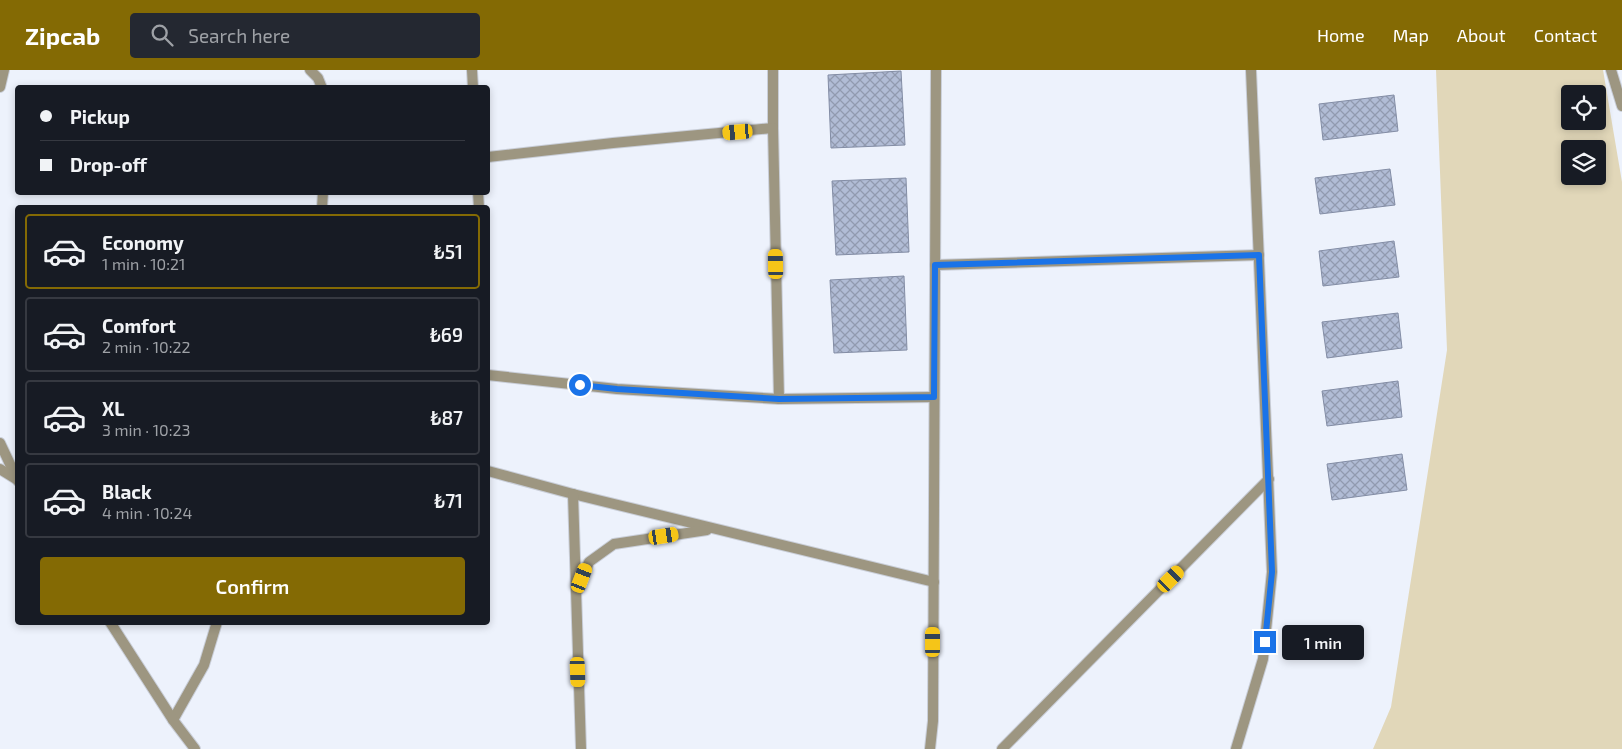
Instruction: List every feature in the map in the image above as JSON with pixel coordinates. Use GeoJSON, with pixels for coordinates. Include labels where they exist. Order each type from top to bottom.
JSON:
{"type":"FeatureCollection","features":[{"type":"Feature","properties":{"kind":"street"},"geometry":{"type":"LineString","coordinates":[[0,87],[4,70]]}},
{"type":"Feature","properties":{"kind":"street"},"geometry":{"type":"LineString","coordinates":[[310,70],[318,78],[321,85]]}},
{"type":"Feature","properties":{"kind":"street"},"geometry":{"type":"LineString","coordinates":[[472,70],[473,85]]}},
{"type":"Feature","properties":{"kind":"street"},"geometry":{"type":"LineString","coordinates":[[773,70],[779,399]]}},
{"type":"Feature","properties":{"kind":"street"},"geometry":{"type":"LineString","coordinates":[[930,749],[933,721],[936,70]]}},
{"type":"Feature","properties":{"kind":"street"},"geometry":{"type":"LineString","coordinates":[[1236,749],[1263,659],[1272,572],[1251,70]]}},
{"type":"Feature","properties":{"kind":"street"},"geometry":{"type":"LineString","coordinates":[[1612,70],[1622,106]]}},
{"type":"Feature","properties":{"kind":"street"},"geometry":{"type":"LineString","coordinates":[[490,157],[773,128]]}},
{"type":"Feature","properties":{"kind":"street"},"geometry":{"type":"LineString","coordinates":[[935,265],[1259,255]]}},
{"type":"Feature","properties":{"kind":"street"},"geometry":{"type":"LineString","coordinates":[[490,375],[617,389],[779,399],[934,397]]}},
{"type":"Feature","properties":{"kind":"street"},"geometry":{"type":"LineString","coordinates":[[0,443],[15,476]]}},
{"type":"Feature","properties":{"kind":"street"},"geometry":{"type":"LineString","coordinates":[[0,469],[15,479]]}},
{"type":"Feature","properties":{"kind":"street"},"geometry":{"type":"LineString","coordinates":[[490,472],[573,494],[934,582]]}},
{"type":"Feature","properties":{"kind":"street"},"geometry":{"type":"LineString","coordinates":[[1002,749],[1269,480]]}},
{"type":"Feature","properties":{"kind":"street"},"geometry":{"type":"LineString","coordinates":[[573,494],[581,749]]}},
{"type":"Feature","properties":{"kind":"street"},"geometry":{"type":"LineString","coordinates":[[576,595],[589,562],[614,544],[714,529]]}},
{"type":"Feature","properties":{"kind":"street"},"geometry":{"type":"LineString","coordinates":[[112,625],[173,720],[195,749]]}},
{"type":"Feature","properties":{"kind":"street"},"geometry":{"type":"LineString","coordinates":[[173,720],[204,665],[216,625]]}},
{"type":"Feature","properties":{"kind":"shaded area"},"geometry":{"type":"Polygon","coordinates":[[[1436,70],[1603,70],[1606,85],[1561,85],[1561,130],[1606,130],[1606,88],[1622,182],[1622,749],[1373,749],[1391,707],[1447,350],[1436,70]]]}},
{"type":"Feature","properties":{"kind":"building"},"geometry":{"type":"Polygon","coordinates":[[[901,71],[905,145],[831,148],[828,75],[901,71]]]}},
{"type":"Feature","properties":{"kind":"building"},"geometry":{"type":"Polygon","coordinates":[[[1394,95],[1398,131],[1323,140],[1319,104],[1394,95]]]}},
{"type":"Feature","properties":{"kind":"building"},"geometry":{"type":"Polygon","coordinates":[[[1390,169],[1395,205],[1320,214],[1315,178],[1390,169]]]}},
{"type":"Feature","properties":{"kind":"building"},"geometry":{"type":"Polygon","coordinates":[[[906,178],[909,252],[836,255],[832,181],[906,178]]]}},
{"type":"Feature","properties":{"kind":"building"},"geometry":{"type":"Polygon","coordinates":[[[1394,241],[1399,277],[1323,286],[1319,251],[1394,241]]]}},
{"type":"Feature","properties":{"kind":"building"},"geometry":{"type":"Polygon","coordinates":[[[904,276],[907,350],[834,353],[830,280],[904,276]]]}},
{"type":"Feature","properties":{"kind":"building"},"geometry":{"type":"Polygon","coordinates":[[[1398,313],[1402,348],[1327,358],[1322,322],[1398,313]]]}},
{"type":"Feature","properties":{"kind":"building"},"geometry":{"type":"Polygon","coordinates":[[[1398,381],[1402,417],[1327,426],[1322,391],[1398,381]]]}},
{"type":"Feature","properties":{"kind":"building"},"geometry":{"type":"Polygon","coordinates":[[[1402,454],[1407,490],[1332,500],[1327,464],[1402,454]]]}},
{"type":"Feature","properties":{"kind":"route"},"geometry":{"type":"LineString","coordinates":[[580,385],[779,399],[934,397],[935,265],[1259,255],[1272,572],[1265,642]]}}]}
